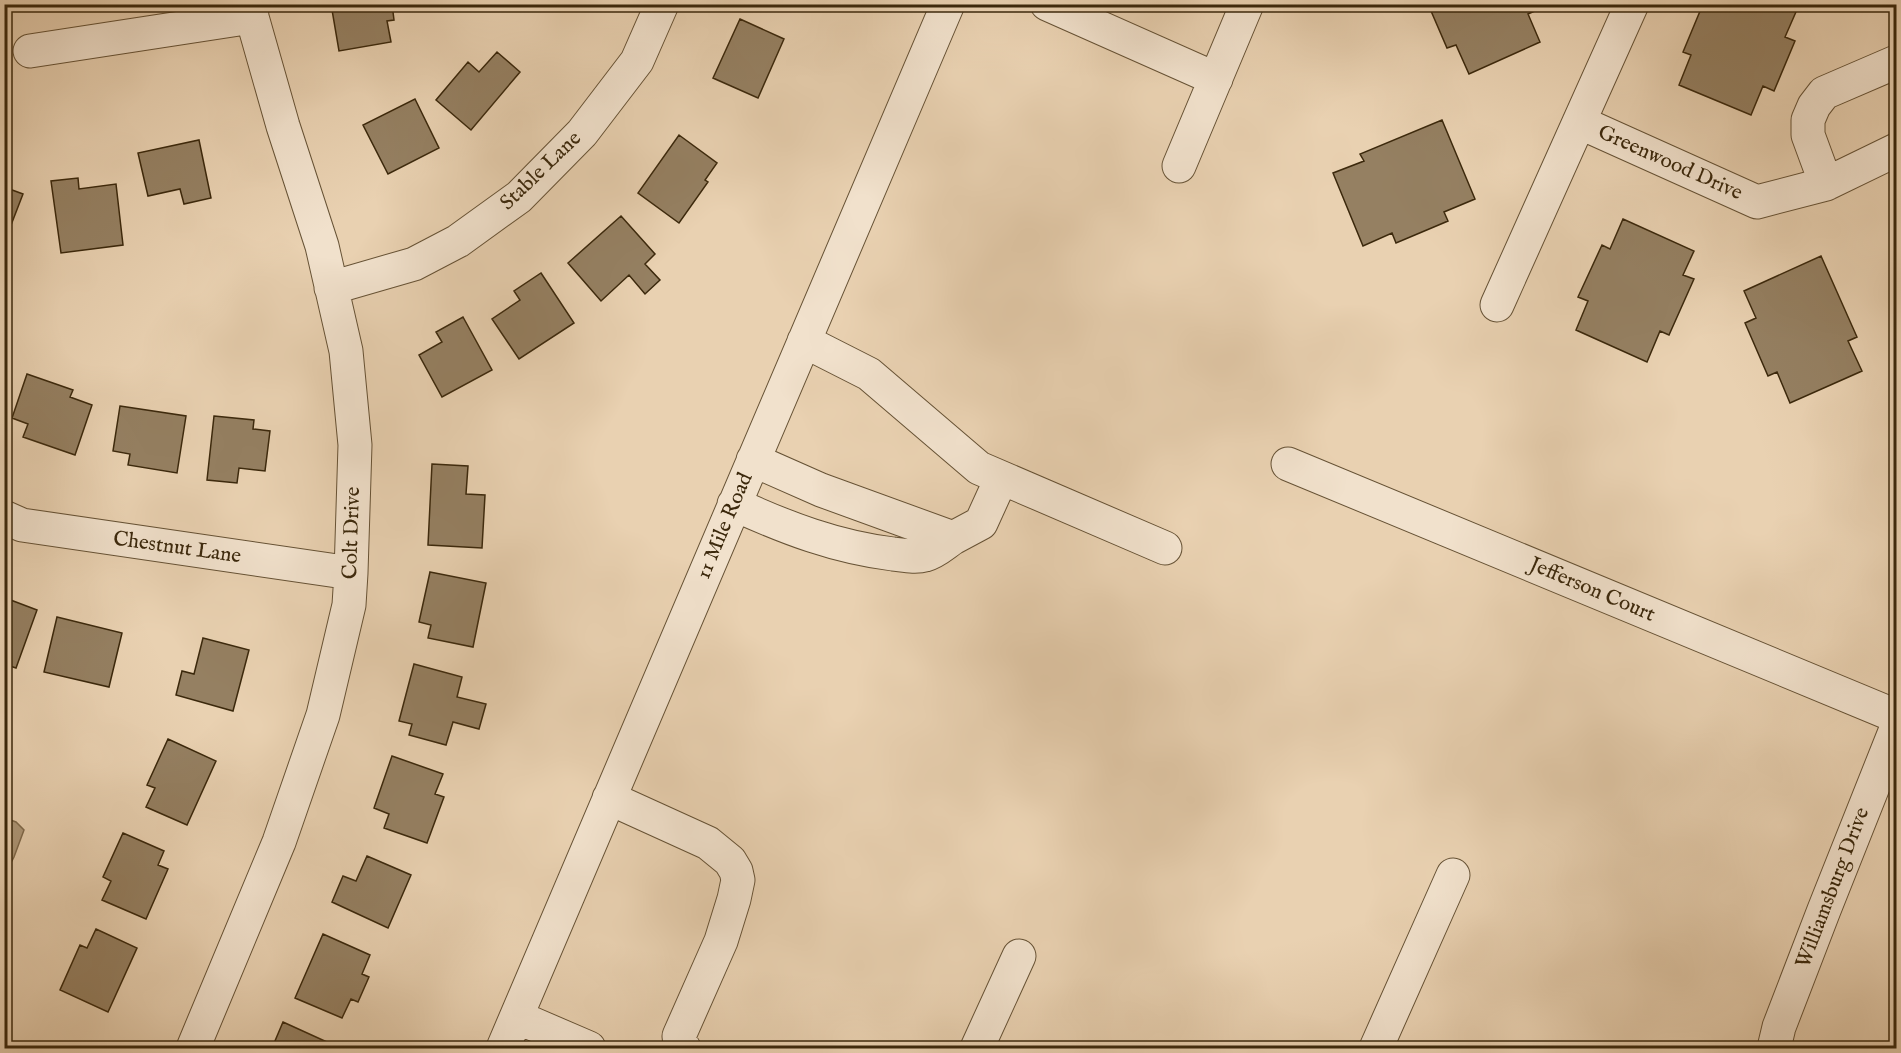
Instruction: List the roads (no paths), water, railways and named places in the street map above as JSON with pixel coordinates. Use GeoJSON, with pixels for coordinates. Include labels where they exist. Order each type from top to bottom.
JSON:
{"type":"FeatureCollection","features":[{"type":"Feature","properties":{"kind":"street","name":"Stable Lane"},"geometry":{"type":"LineString","coordinates":[[331,288],[414,264],[458,241],[519,197],[582,133],[637,61],[662,4]]}},
{"type":"Feature","properties":{"kind":"street","name":"11 Mile Road"},"geometry":{"type":"LineString","coordinates":[[503,1048],[948,4]]}},
{"type":"Feature","properties":{"kind":"street"},"geometry":{"type":"LineString","coordinates":[[1047,4],[1215,79]]}},
{"type":"Feature","properties":{"kind":"street"},"geometry":{"type":"LineString","coordinates":[[1179,166],[1247,4]]}},
{"type":"Feature","properties":{"kind":"street","name":"Greenwood Drive"},"geometry":{"type":"LineString","coordinates":[[1497,305],[1632,4]]}},
{"type":"Feature","properties":{"kind":"street","name":"Colt Drive"},"geometry":{"type":"LineString","coordinates":[[193,1048],[279,842],[323,715],[349,606],[351,573],[355,446],[346,351],[322,246],[283,126],[251,11]]}},
{"type":"Feature","properties":{"kind":"street"},"geometry":{"type":"LineString","coordinates":[[30,51],[251,11]]}},
{"type":"Feature","properties":{"kind":"street"},"geometry":{"type":"LineString","coordinates":[[1826,184],[1808,135],[1808,120],[1814,106],[1824,93],[1896,62]]}},
{"type":"Feature","properties":{"kind":"street","name":"Greenwood Drive"},"geometry":{"type":"LineString","coordinates":[[1579,122],[1757,202],[1826,184],[1896,150]]}},
{"type":"Feature","properties":{"kind":"street"},"geometry":{"type":"LineString","coordinates":[[804,341],[869,374],[979,468],[1165,548]]}},
{"type":"Feature","properties":{"kind":"street"},"geometry":{"type":"LineString","coordinates":[[753,460],[821,490],[953,538]]}},
{"type":"Feature","properties":{"kind":"street","name":"Jefferson Court"},"geometry":{"type":"LineString","coordinates":[[1288,464],[1896,716]]}},
{"type":"Feature","properties":{"kind":"street"},"geometry":{"type":"LineString","coordinates":[[734,504],[773,522],[859,550],[923,556],[981,523],[1001,479]]}},
{"type":"Feature","properties":{"kind":"street","name":"Chestnut Lane"},"geometry":{"type":"LineString","coordinates":[[4,517],[22,525],[351,573]]}},
{"type":"Feature","properties":{"kind":"street","name":"Williamsburg Drive"},"geometry":{"type":"LineString","coordinates":[[1774,1048],[1779,1027],[1824,909],[1896,729]]}},
{"type":"Feature","properties":{"kind":"street"},"geometry":{"type":"LineString","coordinates":[[609,798],[708,843],[730,861],[736,871],[738,880],[734,899],[721,941],[679,1036],[680,1044],[684,1048]]}},
{"type":"Feature","properties":{"kind":"street"},"geometry":{"type":"LineString","coordinates":[[1376,1048],[1453,874]]}},
{"type":"Feature","properties":{"kind":"street"},"geometry":{"type":"LineString","coordinates":[[977,1048],[1018,956]]}},
{"type":"Feature","properties":{"kind":"street"},"geometry":{"type":"LineString","coordinates":[[517,1017],[589,1048]]}}]}
